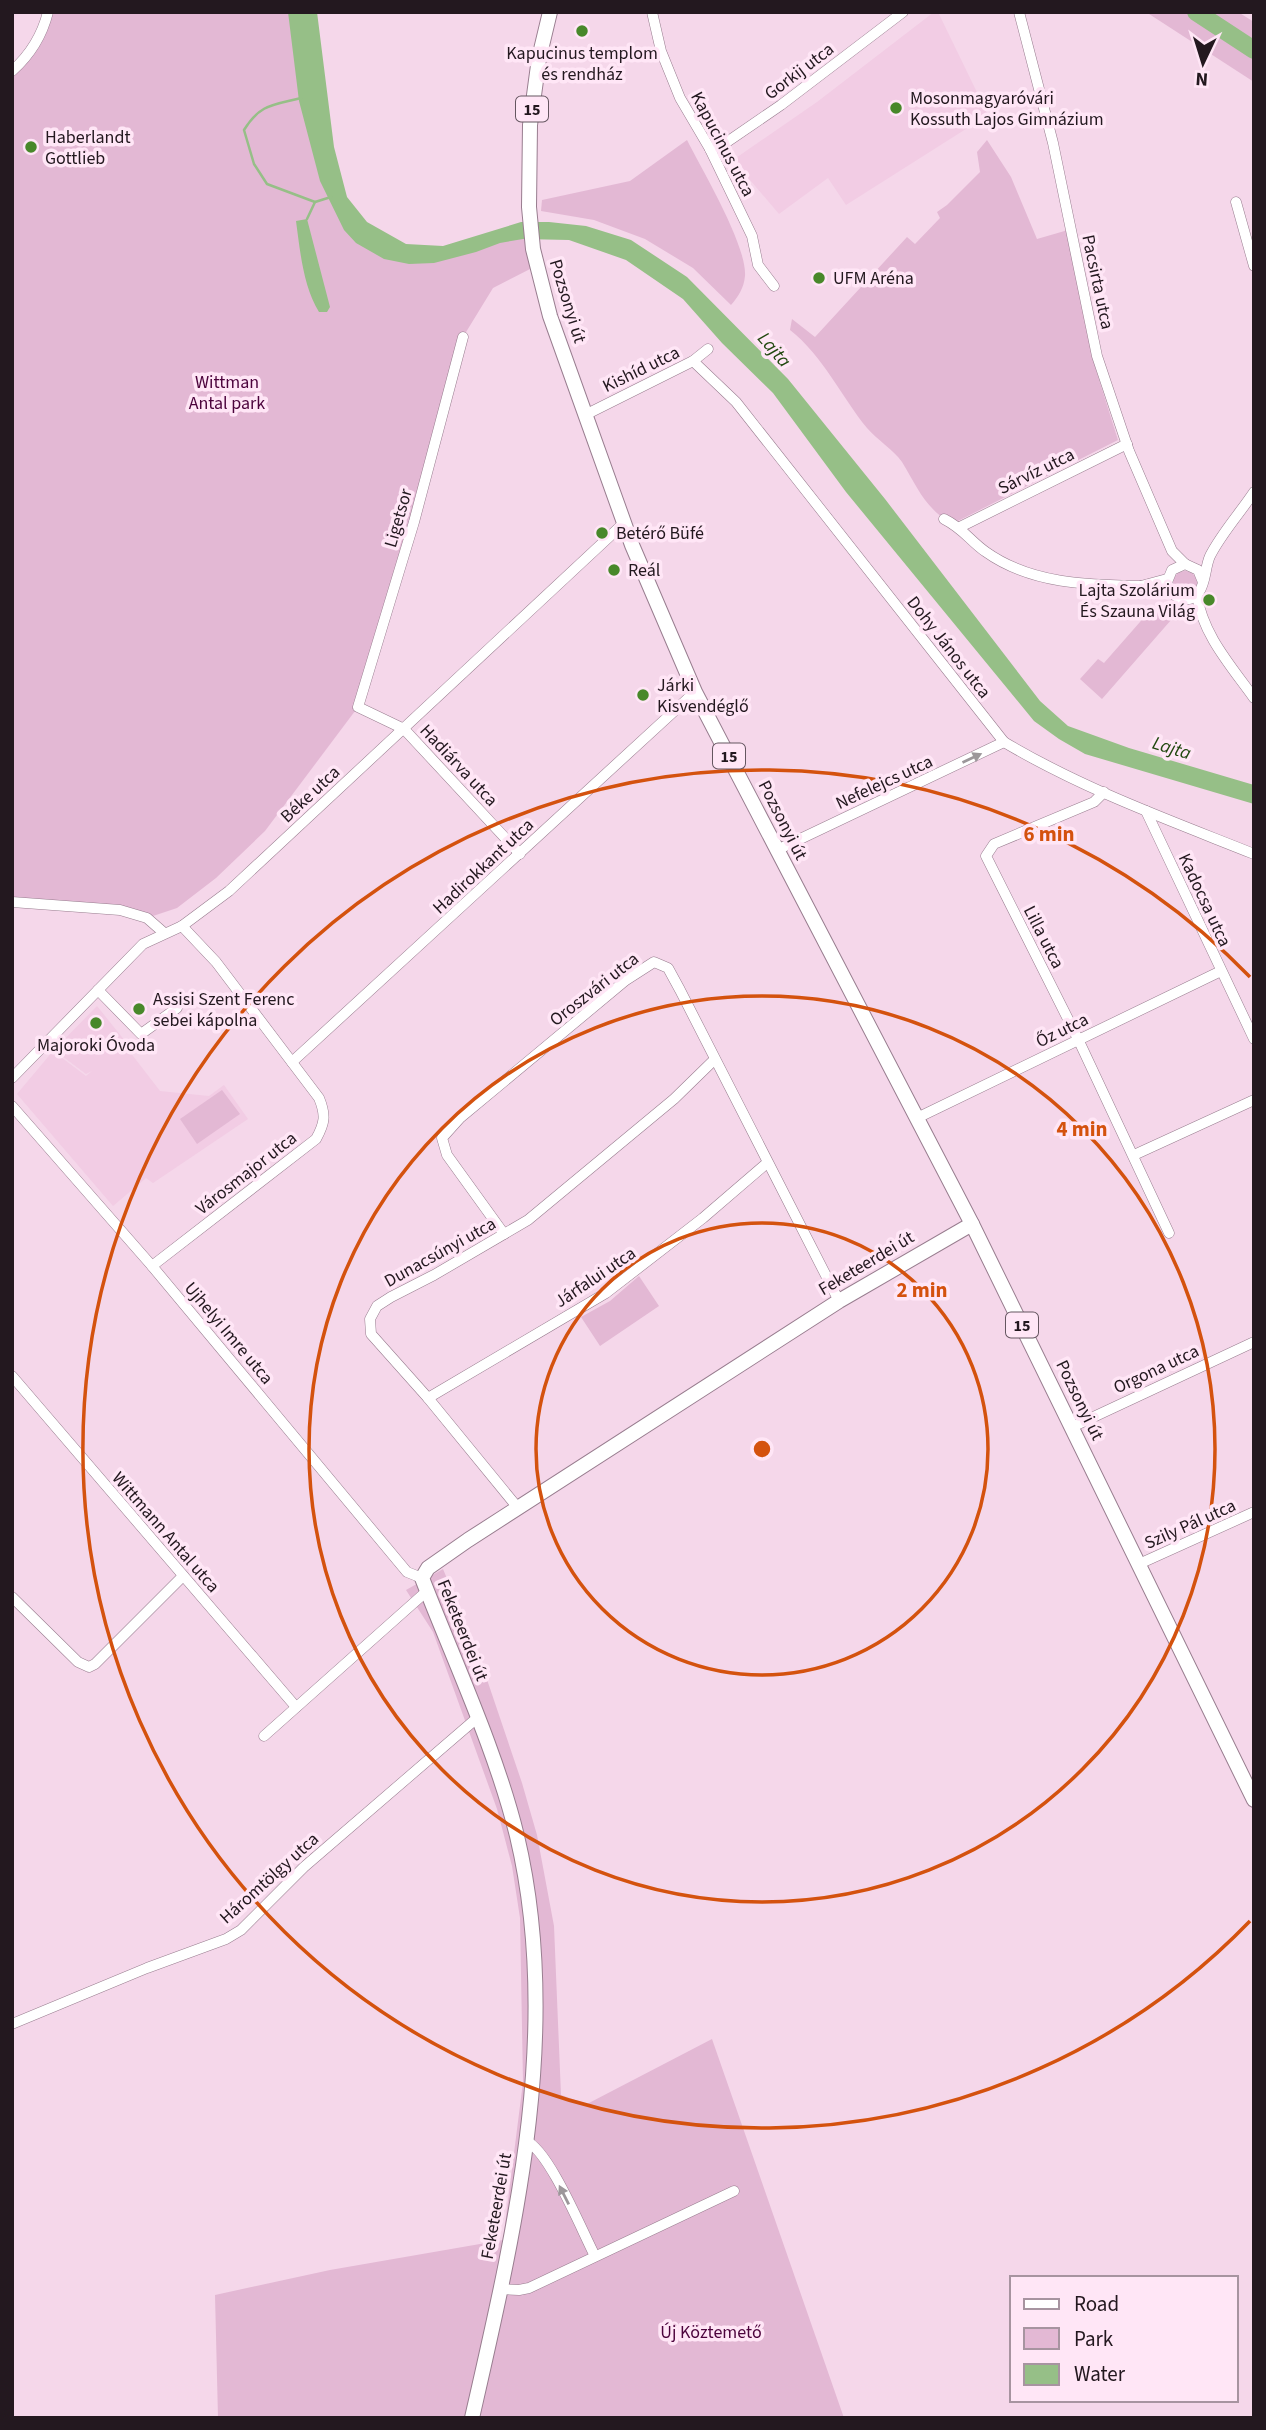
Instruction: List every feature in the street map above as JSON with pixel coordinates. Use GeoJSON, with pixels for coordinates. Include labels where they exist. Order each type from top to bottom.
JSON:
{"type":"FeatureCollection","features":[{"type":"Feature","properties":{"kind":"main road","name":"Pozsonyi út"},"geometry":{"type":"LineString","coordinates":[[550,12],[539,58],[530,125],[528,207],[533,249],[550,316],[624,523],[695,692],[972,1224],[1139,1563]]}},
{"type":"Feature","properties":{"kind":"main road","name":"Feketeerdei út"},"geometry":{"type":"LineString","coordinates":[[472,2418],[513,2231],[526,2141],[535,2044],[532,1931],[514,1826],[498,1774],[424,1585],[428,1568],[839,1301],[972,1224]]}},
{"type":"Feature","properties":{"kind":"main road","name":"15"},"geometry":{"type":"LineString","coordinates":[[1139,1563],[1254,1800]]}},
{"type":"Feature","properties":{"kind":"street"},"geometry":{"type":"LineString","coordinates":[[12,71],[27,58],[45,24],[48,12]]}},
{"type":"Feature","properties":{"kind":"street","name":"Kapucinus utca"},"geometry":{"type":"LineString","coordinates":[[652,12],[666,64],[680,97],[710,149],[752,236],[758,265],[774,286]]}},
{"type":"Feature","properties":{"kind":"street","name":"Gorkij utca"},"geometry":{"type":"LineString","coordinates":[[710,149],[727,142],[781,105],[903,12]]}},
{"type":"Feature","properties":{"kind":"street","name":"Pacsirta utca"},"geometry":{"type":"LineString","coordinates":[[1019,12],[1053,143],[1097,356],[1127,444],[1172,551]]}},
{"type":"Feature","properties":{"kind":"street"},"geometry":{"type":"LineString","coordinates":[[1236,202],[1254,266]]}},
{"type":"Feature","properties":{"kind":"street","name":"Ligetsor"},"geometry":{"type":"LineString","coordinates":[[404,729],[358,707],[414,522],[463,337]]}},
{"type":"Feature","properties":{"kind":"street","name":"Kishíd utca"},"geometry":{"type":"LineString","coordinates":[[584,415],[694,361],[708,349]]}},
{"type":"Feature","properties":{"kind":"street","name":"Dohy János utca"},"geometry":{"type":"LineString","coordinates":[[694,361],[736,402],[1004,742],[1050,769],[1254,854]]}},
{"type":"Feature","properties":{"kind":"street","name":"Sárvíz utca"},"geometry":{"type":"LineString","coordinates":[[960,527],[1127,444]]}},
{"type":"Feature","properties":{"kind":"street"},"geometry":{"type":"LineString","coordinates":[[1253,496],[1209,556],[1197,595],[1199,611],[1211,636],[1254,698]]}},
{"type":"Feature","properties":{"kind":"street"},"geometry":{"type":"LineString","coordinates":[[944,519],[960,527],[984,551],[1017,570],[1052,580],[1141,586],[1170,592],[1199,611]]}},
{"type":"Feature","properties":{"kind":"street","name":"Béke utca"},"geometry":{"type":"LineString","coordinates":[[12,1078],[143,944],[182,926],[229,891],[624,523]]}},
{"type":"Feature","properties":{"kind":"street"},"geometry":{"type":"LineString","coordinates":[[1172,551],[1202,576],[1203,582]]}},
{"type":"Feature","properties":{"kind":"street"},"geometry":{"type":"LineString","coordinates":[[1170,592],[1172,551]]}},
{"type":"Feature","properties":{"kind":"street"},"geometry":{"type":"LineString","coordinates":[[1141,586],[1209,556]]}},
{"type":"Feature","properties":{"kind":"street"},"geometry":{"type":"LineString","coordinates":[[1185,600],[1197,595]]}},
{"type":"Feature","properties":{"kind":"street","name":"Hadirokkant utca"},"geometry":{"type":"LineString","coordinates":[[292,1062],[695,692]]}},
{"type":"Feature","properties":{"kind":"street","name":"Hadiárva utca"},"geometry":{"type":"LineString","coordinates":[[404,729],[520,854]]}},
{"type":"Feature","properties":{"kind":"street","name":"Nefelejcs utca"},"geometry":{"type":"LineString","coordinates":[[777,850],[1004,742]]}},
{"type":"Feature","properties":{"kind":"street","name":"Lilla utca"},"geometry":{"type":"LineString","coordinates":[[1104,792],[1094,802],[994,844],[986,856],[1078,1039],[1169,1233]]}},
{"type":"Feature","properties":{"kind":"street","name":"Kadocsa utca"},"geometry":{"type":"LineString","coordinates":[[1146,811],[1254,1039]]}},
{"type":"Feature","properties":{"kind":"street"},"geometry":{"type":"LineString","coordinates":[[12,902],[120,910],[147,918],[163,933]]}},
{"type":"Feature","properties":{"kind":"street","name":"Városmajor utca"},"geometry":{"type":"LineString","coordinates":[[152,1266],[316,1139],[323,1126],[325,1112],[319,1098],[216,962],[182,926]]}},
{"type":"Feature","properties":{"kind":"street","name":"Oroszvári utca"},"geometry":{"type":"LineString","coordinates":[[504,1234],[447,1155],[442,1138],[460,1118],[626,979],[654,962],[668,968],[839,1301]]}},
{"type":"Feature","properties":{"kind":"street","name":"Őz utca"},"geometry":{"type":"LineString","coordinates":[[917,1118],[1221,971]]}},
{"type":"Feature","properties":{"kind":"street"},"geometry":{"type":"LineString","coordinates":[[98,990],[141,1034],[177,1008]]}},
{"type":"Feature","properties":{"kind":"street","name":"Dunacsúnyi utca"},"geometry":{"type":"LineString","coordinates":[[518,1508],[428,1398],[371,1334],[370,1319],[377,1306],[391,1297],[528,1220],[674,1099],[714,1060]]}},
{"type":"Feature","properties":{"kind":"street"},"geometry":{"type":"LineString","coordinates":[[1134,1155],[1254,1100]]}},
{"type":"Feature","properties":{"kind":"street","name":"Ujhelyi Imre utca"},"geometry":{"type":"LineString","coordinates":[[12,1106],[152,1266],[407,1572],[424,1585]]}},
{"type":"Feature","properties":{"kind":"street","name":"Járfalui utca"},"geometry":{"type":"LineString","coordinates":[[428,1398],[606,1293],[703,1218],[767,1163]]}},
{"type":"Feature","properties":{"kind":"street","name":"Orgona utca"},"geometry":{"type":"LineString","coordinates":[[1072,1427],[1254,1342]]}},
{"type":"Feature","properties":{"kind":"street","name":"Wittmann Antal utca"},"geometry":{"type":"LineString","coordinates":[[14,1381],[296,1707]]}},
{"type":"Feature","properties":{"kind":"street","name":"Szily Pál utca"},"geometry":{"type":"LineString","coordinates":[[1139,1563],[1254,1512]]}},
{"type":"Feature","properties":{"kind":"street"},"geometry":{"type":"LineString","coordinates":[[12,1597],[78,1662],[89,1667],[96,1664],[183,1576]]}},
{"type":"Feature","properties":{"kind":"street"},"geometry":{"type":"LineString","coordinates":[[264,1736],[424,1585]]}},
{"type":"Feature","properties":{"kind":"street","name":"Háromtölgy utca"},"geometry":{"type":"LineString","coordinates":[[12,2024],[146,1968],[226,1939],[241,1930],[304,1867],[477,1718]]}},
{"type":"Feature","properties":{"kind":"street"},"geometry":{"type":"LineString","coordinates":[[526,2141],[536,2146],[547,2161],[595,2256]]}},
{"type":"Feature","properties":{"kind":"street"},"geometry":{"type":"LineString","coordinates":[[501,2289],[524,2290],[734,2191]]}},
{"type":"Feature","properties":{"kind":"shaded area","name":"Mosonmagyaróvári Kossuth Lajos Gimnázium"},"geometry":{"type":"Polygon","coordinates":[[[934,12],[938,12],[988,115],[846,205],[828,178],[779,214],[733,160],[817,102],[934,12]]]}},
{"type":"Feature","properties":{"kind":"shaded area"},"geometry":{"type":"Polygon","coordinates":[[[97,1006],[160,1091],[209,1096],[224,1085],[248,1119],[153,1183],[146,1178],[113,1206],[17,1094],[53,1051],[86,1076],[92,1071],[86,1074],[54,1050],[97,1006]]]}},
{"type":"Feature","properties":{"kind":"green space","name":"Wittman Antal park"},"geometry":{"type":"Polygon","coordinates":[[[48,12],[306,12],[324,139],[355,218],[389,248],[433,252],[533,233],[536,266],[493,288],[463,337],[358,707],[265,831],[216,878],[177,908],[147,918],[120,910],[12,902],[12,71],[28,58],[48,12]]]}},
{"type":"Feature","properties":{"kind":"green space"},"geometry":{"type":"Polygon","coordinates":[[[1146,12],[1238,12],[1254,22],[1254,82],[1146,12]]]}},
{"type":"Feature","properties":{"kind":"green space"},"geometry":{"type":"Polygon","coordinates":[[[687,140],[731,227],[744,262],[743,284],[731,305],[693,268],[645,239],[594,220],[541,211],[542,200],[630,181],[687,140]]]}},
{"type":"Feature","properties":{"kind":"green space"},"geometry":{"type":"Polygon","coordinates":[[[987,140],[1011,177],[1037,239],[1068,230],[1096,370],[1118,440],[952,524],[928,504],[902,462],[867,428],[822,364],[790,330],[792,319],[815,337],[907,237],[915,244],[940,218],[937,212],[980,172],[977,152],[987,140]]]}},
{"type":"Feature","properties":{"kind":"green space"},"geometry":{"type":"Polygon","coordinates":[[[1185,571],[1196,578],[1197,583],[1190,594],[1185,595],[1174,588],[1173,583],[1180,572],[1185,571]]]}},
{"type":"Feature","properties":{"kind":"green space"},"geometry":{"type":"Polygon","coordinates":[[[1154,606],[1171,620],[1102,699],[1080,679],[1098,659],[1104,663],[1154,606]]]}},
{"type":"Feature","properties":{"kind":"green space"},"geometry":{"type":"Polygon","coordinates":[[[222,1090],[240,1114],[197,1144],[180,1119],[222,1090]]]}},
{"type":"Feature","properties":{"kind":"green space"},"geometry":{"type":"Polygon","coordinates":[[[639,1276],[659,1306],[600,1346],[581,1317],[610,1301],[639,1276]]]}},
{"type":"Feature","properties":{"kind":"green space","name":"Új Köztemető"},"geometry":{"type":"Polygon","coordinates":[[[443,1569],[478,1653],[537,1835],[554,1926],[561,2095],[587,2104],[712,2039],[844,2418],[218,2418],[215,2295],[330,2270],[503,2240],[523,2082],[520,1918],[512,1866],[497,1809],[433,1632],[406,1590],[443,1569]]]}},
{"type":"Feature","properties":{"kind":"water","name":"Lajta"},"geometry":{"type":"Polygon","coordinates":[[[288,12],[317,12],[334,147],[347,197],[367,222],[406,244],[443,246],[521,222],[586,226],[631,240],[687,277],[788,379],[885,499],[1040,701],[1068,726],[1129,748],[1254,785],[1254,804],[1085,754],[1034,721],[846,492],[773,393],[722,343],[683,299],[626,260],[569,240],[523,239],[500,243],[434,263],[409,264],[384,259],[356,243],[344,230],[320,181],[299,101],[288,12]]]}},
{"type":"Feature","properties":{"kind":"water"},"geometry":{"type":"Polygon","coordinates":[[[307,219],[330,307],[327,312],[319,312],[309,291],[303,268],[296,221],[307,219]]]}},
{"type":"Feature","properties":{"kind":"waterway"},"geometry":{"type":"LineString","coordinates":[[1196,12],[1254,50]]}},
{"type":"Feature","properties":{"kind":"waterway"},"geometry":{"type":"LineString","coordinates":[[301,98],[268,107],[250,121],[244,130],[254,164],[267,184],[315,202],[331,197]]}},
{"type":"Feature","properties":{"kind":"waterway"},"geometry":{"type":"LineString","coordinates":[[307,219],[315,202]]}},
{"type":"Feature","properties":{"kind":"place","name":"Kapucinus templom és rendház"},"geometry":{"type":"Point","coordinates":[582,31]}},
{"type":"Feature","properties":{"kind":"place","name":"Mosonmagyaróvári Kossuth Lajos Gimnázium"},"geometry":{"type":"Point","coordinates":[896,108]}},
{"type":"Feature","properties":{"kind":"place","name":"Haberlandt Gottlieb"},"geometry":{"type":"Point","coordinates":[31,147]}},
{"type":"Feature","properties":{"kind":"place","name":"UFM Aréna"},"geometry":{"type":"Point","coordinates":[819,278]}},
{"type":"Feature","properties":{"kind":"place","name":"Betérő Büfé"},"geometry":{"type":"Point","coordinates":[602,533]}},
{"type":"Feature","properties":{"kind":"place","name":"Reál"},"geometry":{"type":"Point","coordinates":[614,570]}},
{"type":"Feature","properties":{"kind":"place","name":"Lajta Szolárium És Szauna Világ"},"geometry":{"type":"Point","coordinates":[1209,600]}},
{"type":"Feature","properties":{"kind":"place","name":"Járki Kisvendéglő"},"geometry":{"type":"Point","coordinates":[643,695]}},
{"type":"Feature","properties":{"kind":"place","name":"Assisi Szent Ferenc sebei kápolna"},"geometry":{"type":"Point","coordinates":[139,1009]}},
{"type":"Feature","properties":{"kind":"place","name":"Majoroki Óvoda"},"geometry":{"type":"Point","coordinates":[96,1023]}}]}
